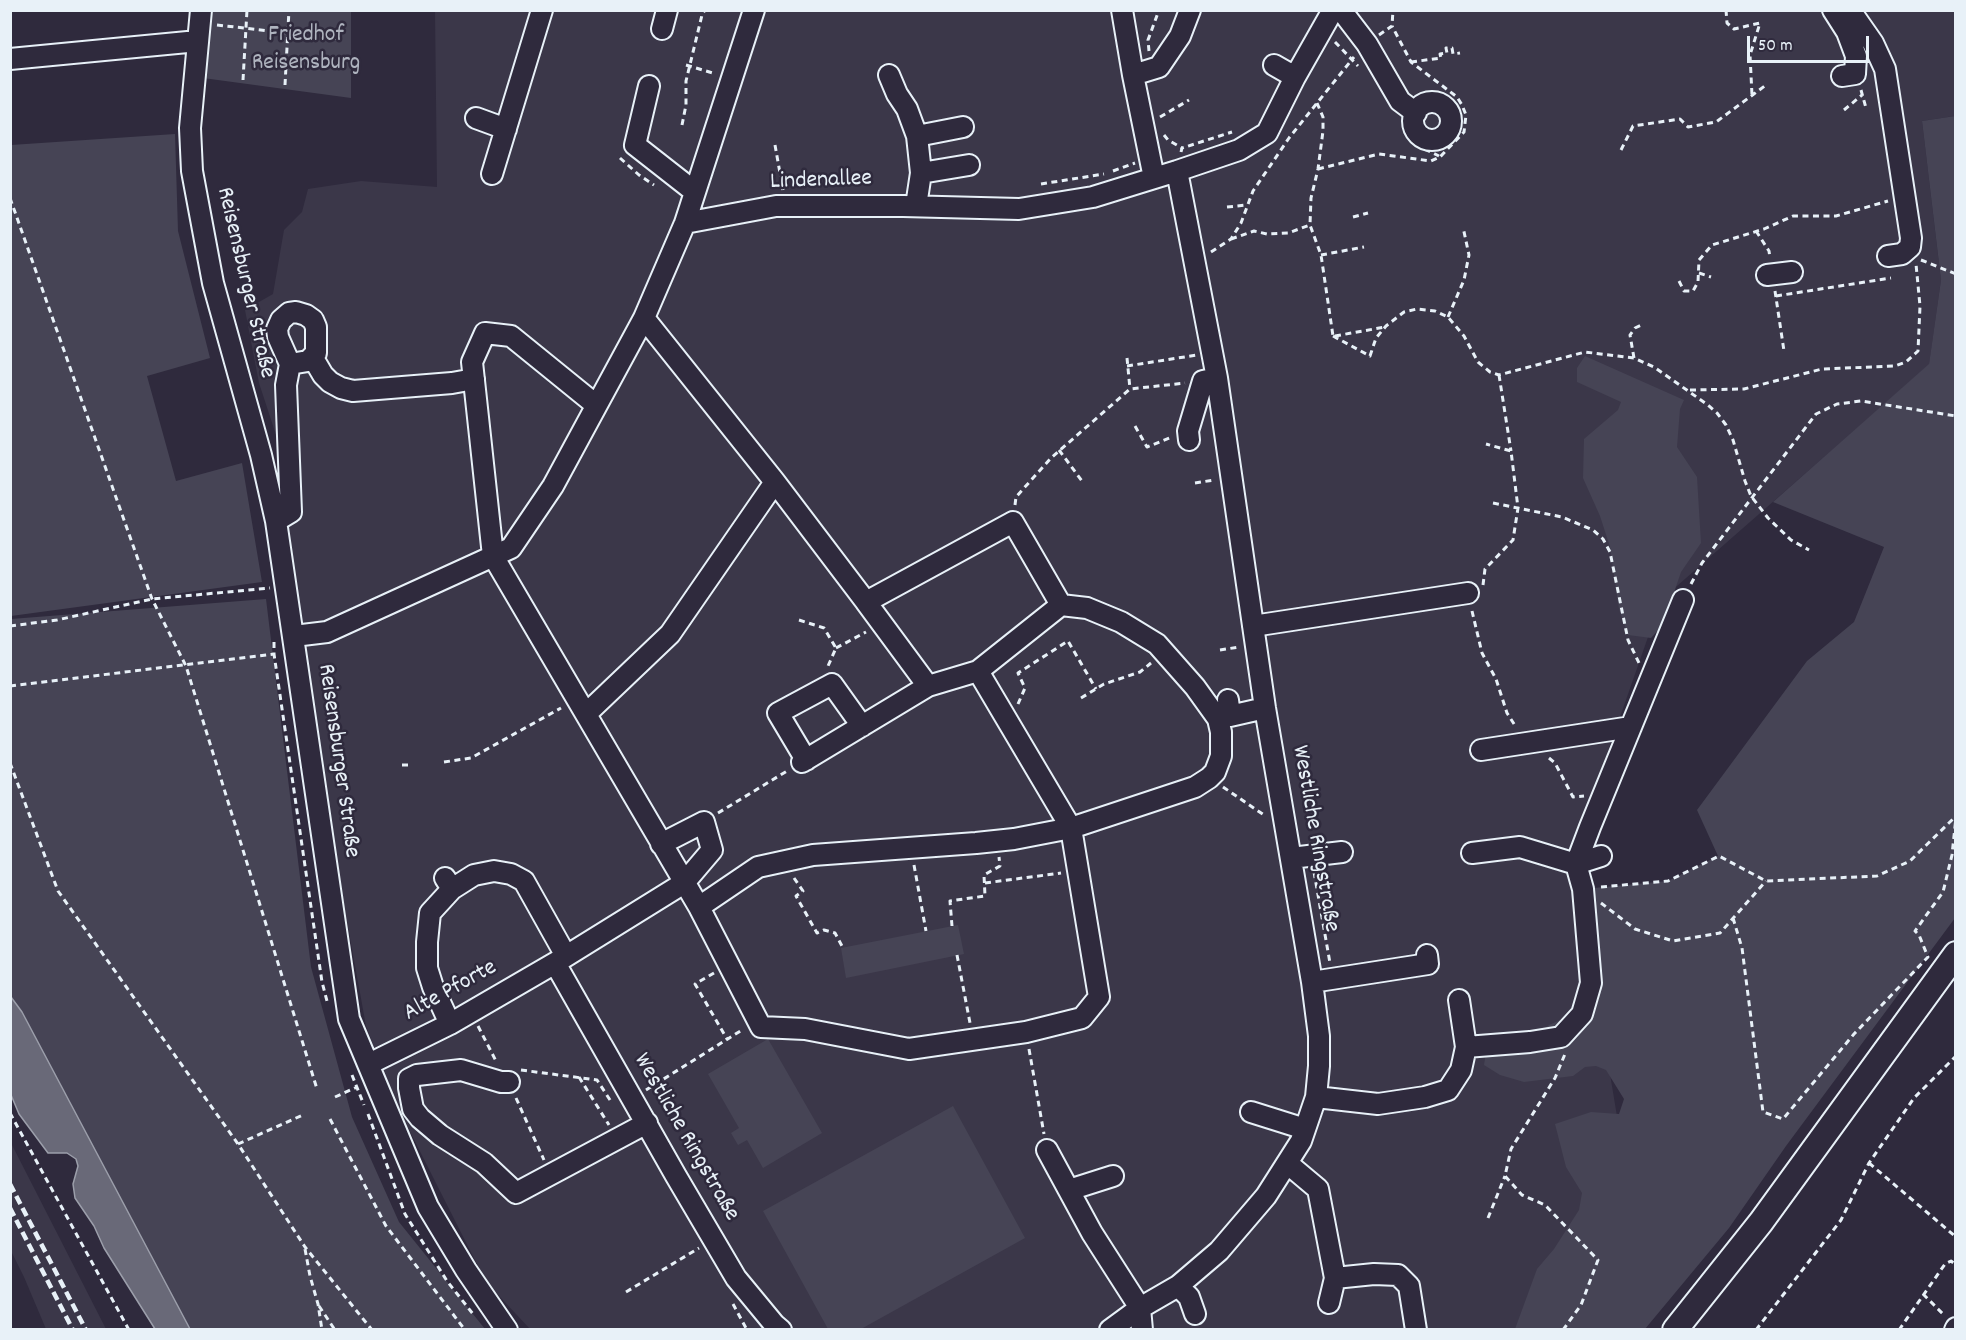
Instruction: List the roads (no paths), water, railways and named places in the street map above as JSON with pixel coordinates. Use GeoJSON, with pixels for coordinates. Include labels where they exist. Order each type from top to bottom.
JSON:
{"type":"FeatureCollection","features":[{"type":"Feature","properties":{"kind":"main road"},"geometry":{"type":"LineString","coordinates":[[1675,1329],[1761,1222],[1956,954]]}},
{"type":"Feature","properties":{"kind":"street"},"geometry":{"type":"LineString","coordinates":[[492,174],[542,10]]}},
{"type":"Feature","properties":{"kind":"street"},"geometry":{"type":"LineString","coordinates":[[294,636],[327,632],[511,548],[553,486],[644,318],[685,223],[754,10]]}},
{"type":"Feature","properties":{"kind":"street"},"geometry":{"type":"LineString","coordinates":[[1122,10],[1154,178]]}},
{"type":"Feature","properties":{"kind":"street"},"geometry":{"type":"LineString","coordinates":[[1133,75],[1159,67],[1180,36],[1190,10]]}},
{"type":"Feature","properties":{"kind":"street","name":"Lindenallee"},"geometry":{"type":"LineString","coordinates":[[685,223],[776,206],[1018,209],[1093,197],[1177,171],[1239,150],[1267,133],[1295,77],[1333,10]]}},
{"type":"Feature","properties":{"kind":"street"},"geometry":{"type":"LineString","coordinates":[[1341,10],[1367,44],[1400,101],[1416,113]]}},
{"type":"Feature","properties":{"kind":"street"},"geometry":{"type":"LineString","coordinates":[[1833,10],[1847,32],[1856,57],[1855,74],[1842,76]]}},
{"type":"Feature","properties":{"kind":"street"},"geometry":{"type":"LineString","coordinates":[[1850,10],[1873,43],[1886,69],[1910,247],[1902,254],[1888,256]]}},
{"type":"Feature","properties":{"kind":"street"},"geometry":{"type":"LineString","coordinates":[[10,59],[200,25]]}},
{"type":"Feature","properties":{"kind":"street","name":"Reisensburger Straße"},"geometry":{"type":"LineString","coordinates":[[200,25],[190,128],[192,171],[213,283],[261,455],[276,521],[349,1019],[428,1207],[466,1270],[507,1329]]}},
{"type":"Feature","properties":{"kind":"street"},"geometry":{"type":"LineString","coordinates":[[1274,65],[1295,77]]}},
{"type":"Feature","properties":{"kind":"street"},"geometry":{"type":"LineString","coordinates":[[889,75],[897,94],[907,109],[917,135],[921,173],[916,207]]}},
{"type":"Feature","properties":{"kind":"street"},"geometry":{"type":"LineString","coordinates":[[649,86],[635,145],[695,192]]}},
{"type":"Feature","properties":{"kind":"street"},"geometry":{"type":"LineString","coordinates":[[477,118],[506,129]]}},
{"type":"Feature","properties":{"kind":"street"},"geometry":{"type":"LineString","coordinates":[[917,135],[963,127]]}},
{"type":"Feature","properties":{"kind":"street"},"geometry":{"type":"LineString","coordinates":[[921,173],[969,165]]}},
{"type":"Feature","properties":{"kind":"street","name":"Westliche Ringstraße"},"geometry":{"type":"LineString","coordinates":[[1110,1329],[1178,1286],[1220,1251],[1266,1196],[1301,1141],[1316,1097],[1319,1066],[1319,1036],[1312,982],[1252,626],[1223,417],[1210,380],[1212,353],[1177,171]]}},
{"type":"Feature","properties":{"kind":"street"},"geometry":{"type":"LineString","coordinates":[[1767,275],[1792,272]]}},
{"type":"Feature","properties":{"kind":"street"},"geometry":{"type":"LineString","coordinates":[[276,521],[291,512],[286,385],[291,364],[278,337],[278,330],[281,320],[288,313],[296,312],[313,320],[316,327],[316,353],[313,358],[300,364],[291,364]]}},
{"type":"Feature","properties":{"kind":"street"},"geometry":{"type":"LineString","coordinates":[[644,318],[775,482],[928,686]]}},
{"type":"Feature","properties":{"kind":"street"},"geometry":{"type":"LineString","coordinates":[[596,405],[511,336],[485,333],[472,362],[493,556],[699,907],[761,1027],[804,1029],[909,1049],[1026,1032],[1082,1018],[1099,997],[1071,828],[978,671]]}},
{"type":"Feature","properties":{"kind":"street"},"geometry":{"type":"LineString","coordinates":[[313,358],[330,382],[353,391],[452,383],[474,379]]}},
{"type":"Feature","properties":{"kind":"street"},"geometry":{"type":"LineString","coordinates":[[1210,380],[1188,436],[1223,417]]}},
{"type":"Feature","properties":{"kind":"street"},"geometry":{"type":"LineString","coordinates":[[582,707],[670,634],[775,482]]}},
{"type":"Feature","properties":{"kind":"street"},"geometry":{"type":"LineString","coordinates":[[866,602],[1013,522],[1061,605]]}},
{"type":"Feature","properties":{"kind":"street"},"geometry":{"type":"LineString","coordinates":[[1252,626],[1468,593]]}},
{"type":"Feature","properties":{"kind":"street"},"geometry":{"type":"LineString","coordinates":[[1466,1047],[1561,1038],[1582,1014],[1591,983],[1583,889],[1576,864],[1683,600]]}},
{"type":"Feature","properties":{"kind":"street"},"geometry":{"type":"LineString","coordinates":[[699,907],[758,867],[813,855],[997,841],[1071,828],[1195,787],[1215,772],[1221,756],[1221,732],[1218,718],[1196,687],[1157,644],[1121,622],[1087,608],[1061,605],[978,671],[928,686],[862,726],[804,761],[778,713],[832,684],[862,726]]}},
{"type":"Feature","properties":{"kind":"street"},"geometry":{"type":"LineString","coordinates":[[1228,700],[1230,716],[1265,708]]}},
{"type":"Feature","properties":{"kind":"street"},"geometry":{"type":"LineString","coordinates":[[1481,750],[1631,727]]}},
{"type":"Feature","properties":{"kind":"street","name":"Alte Pforte"},"geometry":{"type":"LineString","coordinates":[[369,1064],[450,1024],[684,883],[712,850],[704,822],[661,844]]}},
{"type":"Feature","properties":{"kind":"street"},"geometry":{"type":"LineString","coordinates":[[1472,853],[1520,847],[1576,864],[1601,856]]}},
{"type":"Feature","properties":{"kind":"street"},"geometry":{"type":"LineString","coordinates":[[1291,858],[1342,852]]}},
{"type":"Feature","properties":{"kind":"street","name":"Westliche Ringstraße"},"geometry":{"type":"LineString","coordinates":[[450,1024],[427,968],[430,913],[448,884],[494,871],[512,874],[524,882],[625,1104],[647,1123],[736,1278],[774,1324],[781,1329]]}},
{"type":"Feature","properties":{"kind":"street"},"geometry":{"type":"LineString","coordinates":[[1312,982],[1428,964],[1427,955]]}},
{"type":"Feature","properties":{"kind":"street"},"geometry":{"type":"LineString","coordinates":[[1316,1097],[1378,1104],[1425,1097],[1448,1090],[1461,1070],[1466,1047],[1459,1000]]}},
{"type":"Feature","properties":{"kind":"street"},"geometry":{"type":"LineString","coordinates":[[514,1076],[501,1082],[461,1070],[417,1075],[409,1079],[409,1088],[413,1109],[420,1118],[440,1135],[484,1163],[516,1193],[647,1123]]}},
{"type":"Feature","properties":{"kind":"street"},"geometry":{"type":"LineString","coordinates":[[1251,1112],[1305,1129]]}},
{"type":"Feature","properties":{"kind":"street"},"geometry":{"type":"LineString","coordinates":[[1047,1150],[1092,1233],[1140,1308],[1142,1329]]}},
{"type":"Feature","properties":{"kind":"street"},"geometry":{"type":"LineString","coordinates":[[1287,1163],[1318,1189],[1335,1278],[1329,1303]]}},
{"type":"Feature","properties":{"kind":"street"},"geometry":{"type":"LineString","coordinates":[[1069,1190],[1113,1176]]}},
{"type":"Feature","properties":{"kind":"street"},"geometry":{"type":"LineString","coordinates":[[1335,1278],[1374,1274],[1398,1275],[1409,1286],[1416,1329]]}},
{"type":"Feature","properties":{"kind":"street"},"geometry":{"type":"LineString","coordinates":[[1178,1286],[1189,1297],[1195,1314]]}},
{"type":"Feature","properties":{"kind":"water"},"geometry":{"type":"Polygon","coordinates":[[[11,997],[22,1012],[190,1329],[155,1329],[75,1198],[73,1184],[78,1166],[76,1159],[67,1153],[48,1153],[19,1114],[11,1095],[11,997]]]}},
{"type":"Feature","properties":{"kind":"railway"},"geometry":{"type":"LineString","coordinates":[[10,1184],[86,1330]]}},
{"type":"Feature","properties":{"kind":"railway"},"geometry":{"type":"LineString","coordinates":[[10,1208],[73,1330]]}},
{"type":"Feature","properties":{"kind":"park label","name":"Friedhof Reisensburg"},"geometry":{"type":"Point","coordinates":[306,51]}}]}
